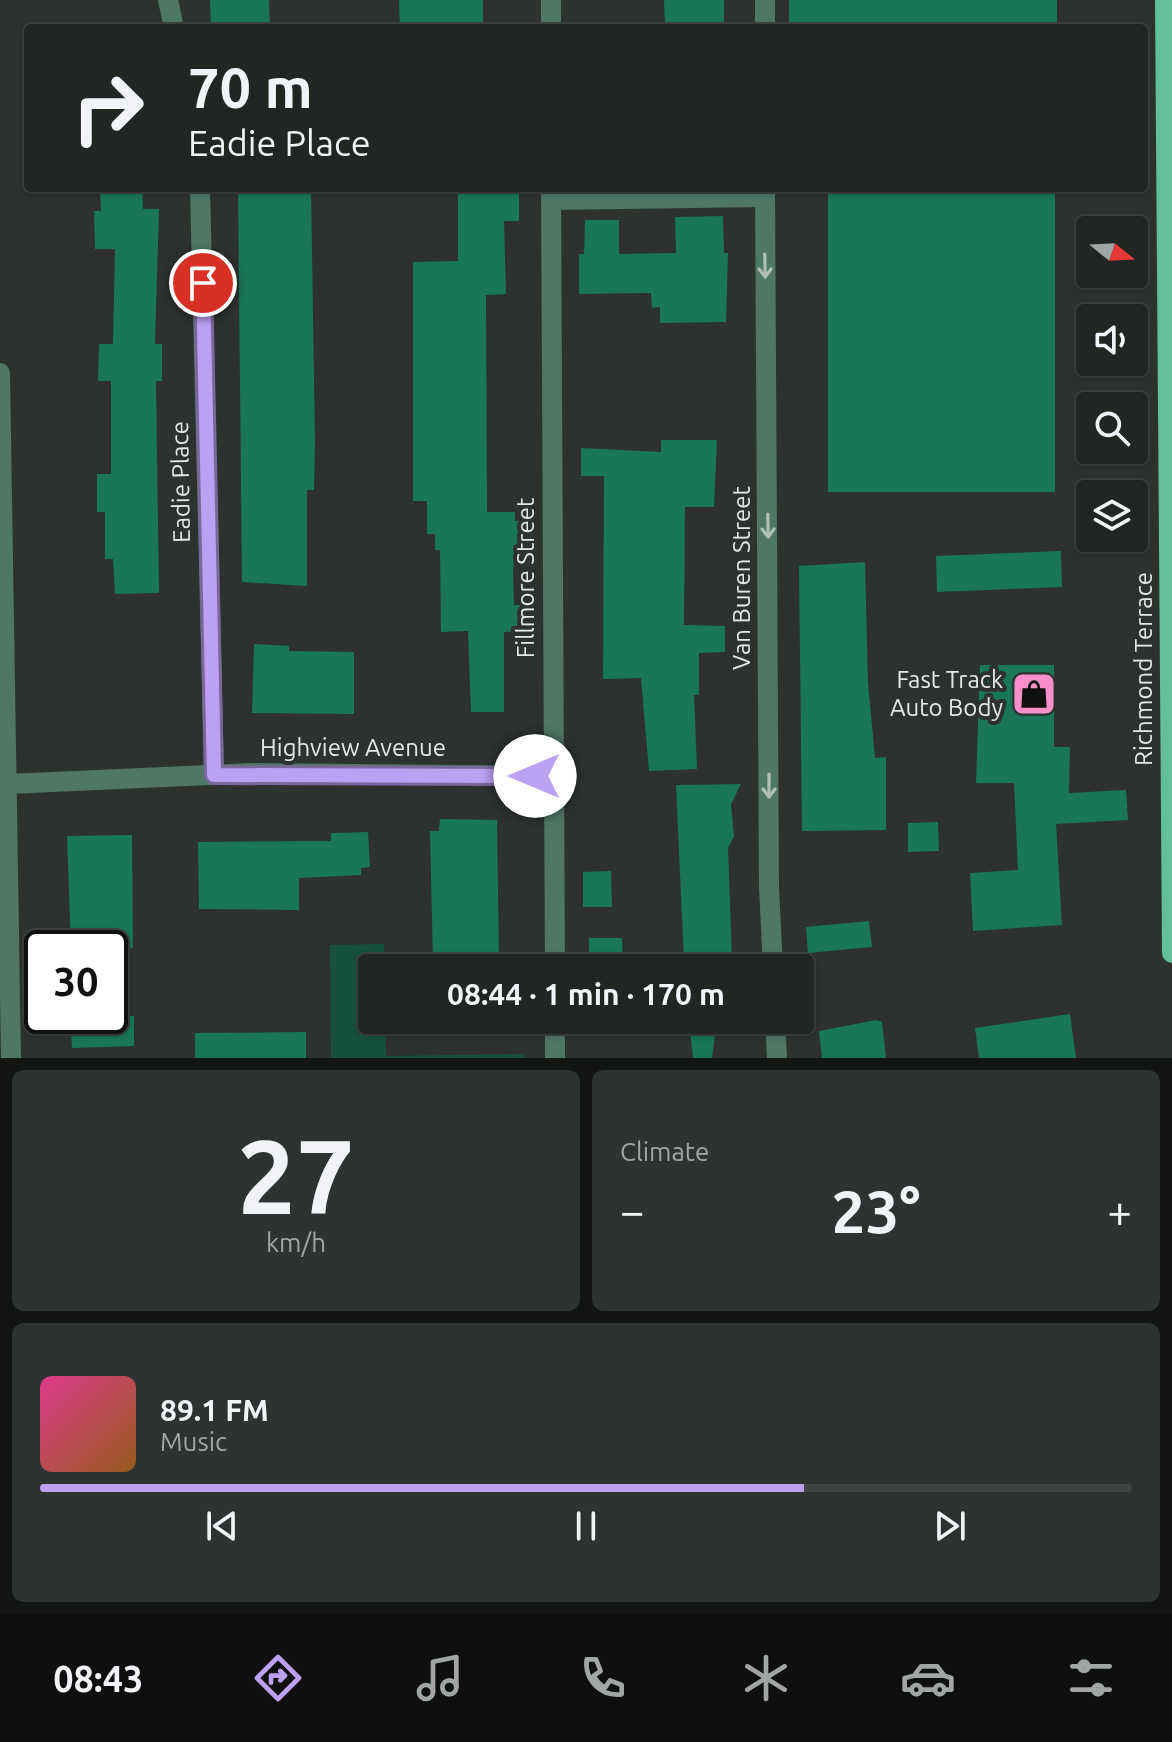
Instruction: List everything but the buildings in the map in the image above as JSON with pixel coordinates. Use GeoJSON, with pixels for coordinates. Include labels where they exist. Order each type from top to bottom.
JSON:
{"type":"FeatureCollection","features":[{"type":"Feature","properties":{"kind":"main road","name":"Richmond Terrace"},"geometry":{"type":"LineString","coordinates":[[1165,0],[1172,953]]}},
{"type":"Feature","properties":{"kind":"street"},"geometry":{"type":"LineString","coordinates":[[168,0],[173,24]]}},
{"type":"Feature","properties":{"kind":"street"},"geometry":{"type":"LineString","coordinates":[[551,0],[551,24]]}},
{"type":"Feature","properties":{"kind":"street"},"geometry":{"type":"LineString","coordinates":[[765,0],[765,24]]}},
{"type":"Feature","properties":{"kind":"street","name":"Eadie Place"},"geometry":{"type":"LineString","coordinates":[[200,192],[214,775]]}},
{"type":"Feature","properties":{"kind":"street"},"geometry":{"type":"LineString","coordinates":[[551,194],[765,192]]}},
{"type":"Feature","properties":{"kind":"street","name":"Van Buren Street"},"geometry":{"type":"LineString","coordinates":[[765,192],[769,887],[772,954]]}},
{"type":"Feature","properties":{"kind":"street","name":"Fillmore Street"},"geometry":{"type":"LineString","coordinates":[[551,194],[555,954]]}},
{"type":"Feature","properties":{"kind":"street"},"geometry":{"type":"LineString","coordinates":[[0,373],[3,752],[8,784],[11,1058]]}},
{"type":"Feature","properties":{"kind":"street","name":"Highview Avenue"},"geometry":{"type":"LineString","coordinates":[[8,784],[214,775],[553,776]]}},
{"type":"Feature","properties":{"kind":"street"},"geometry":{"type":"LineString","coordinates":[[555,1034],[555,1058]]}},
{"type":"Feature","properties":{"kind":"street"},"geometry":{"type":"LineString","coordinates":[[776,1034],[777,1058]]}},
{"type":"Feature","properties":{"kind":"green space"},"geometry":{"type":"Polygon","coordinates":[[[384,944],[384,954],[358,954],[358,1034],[385,1034],[386,1056],[524,1054],[524,1058],[331,1058],[330,945],[384,944]]]}},
{"type":"Feature","properties":{"kind":"place","name":"Fast Track Auto Body"},"geometry":{"type":"Point","coordinates":[1034,694]}},
{"type":"Feature","properties":{"kind":"route"},"geometry":{"type":"LineString","coordinates":[[203,283],[214,775],[535,776]]}}]}
